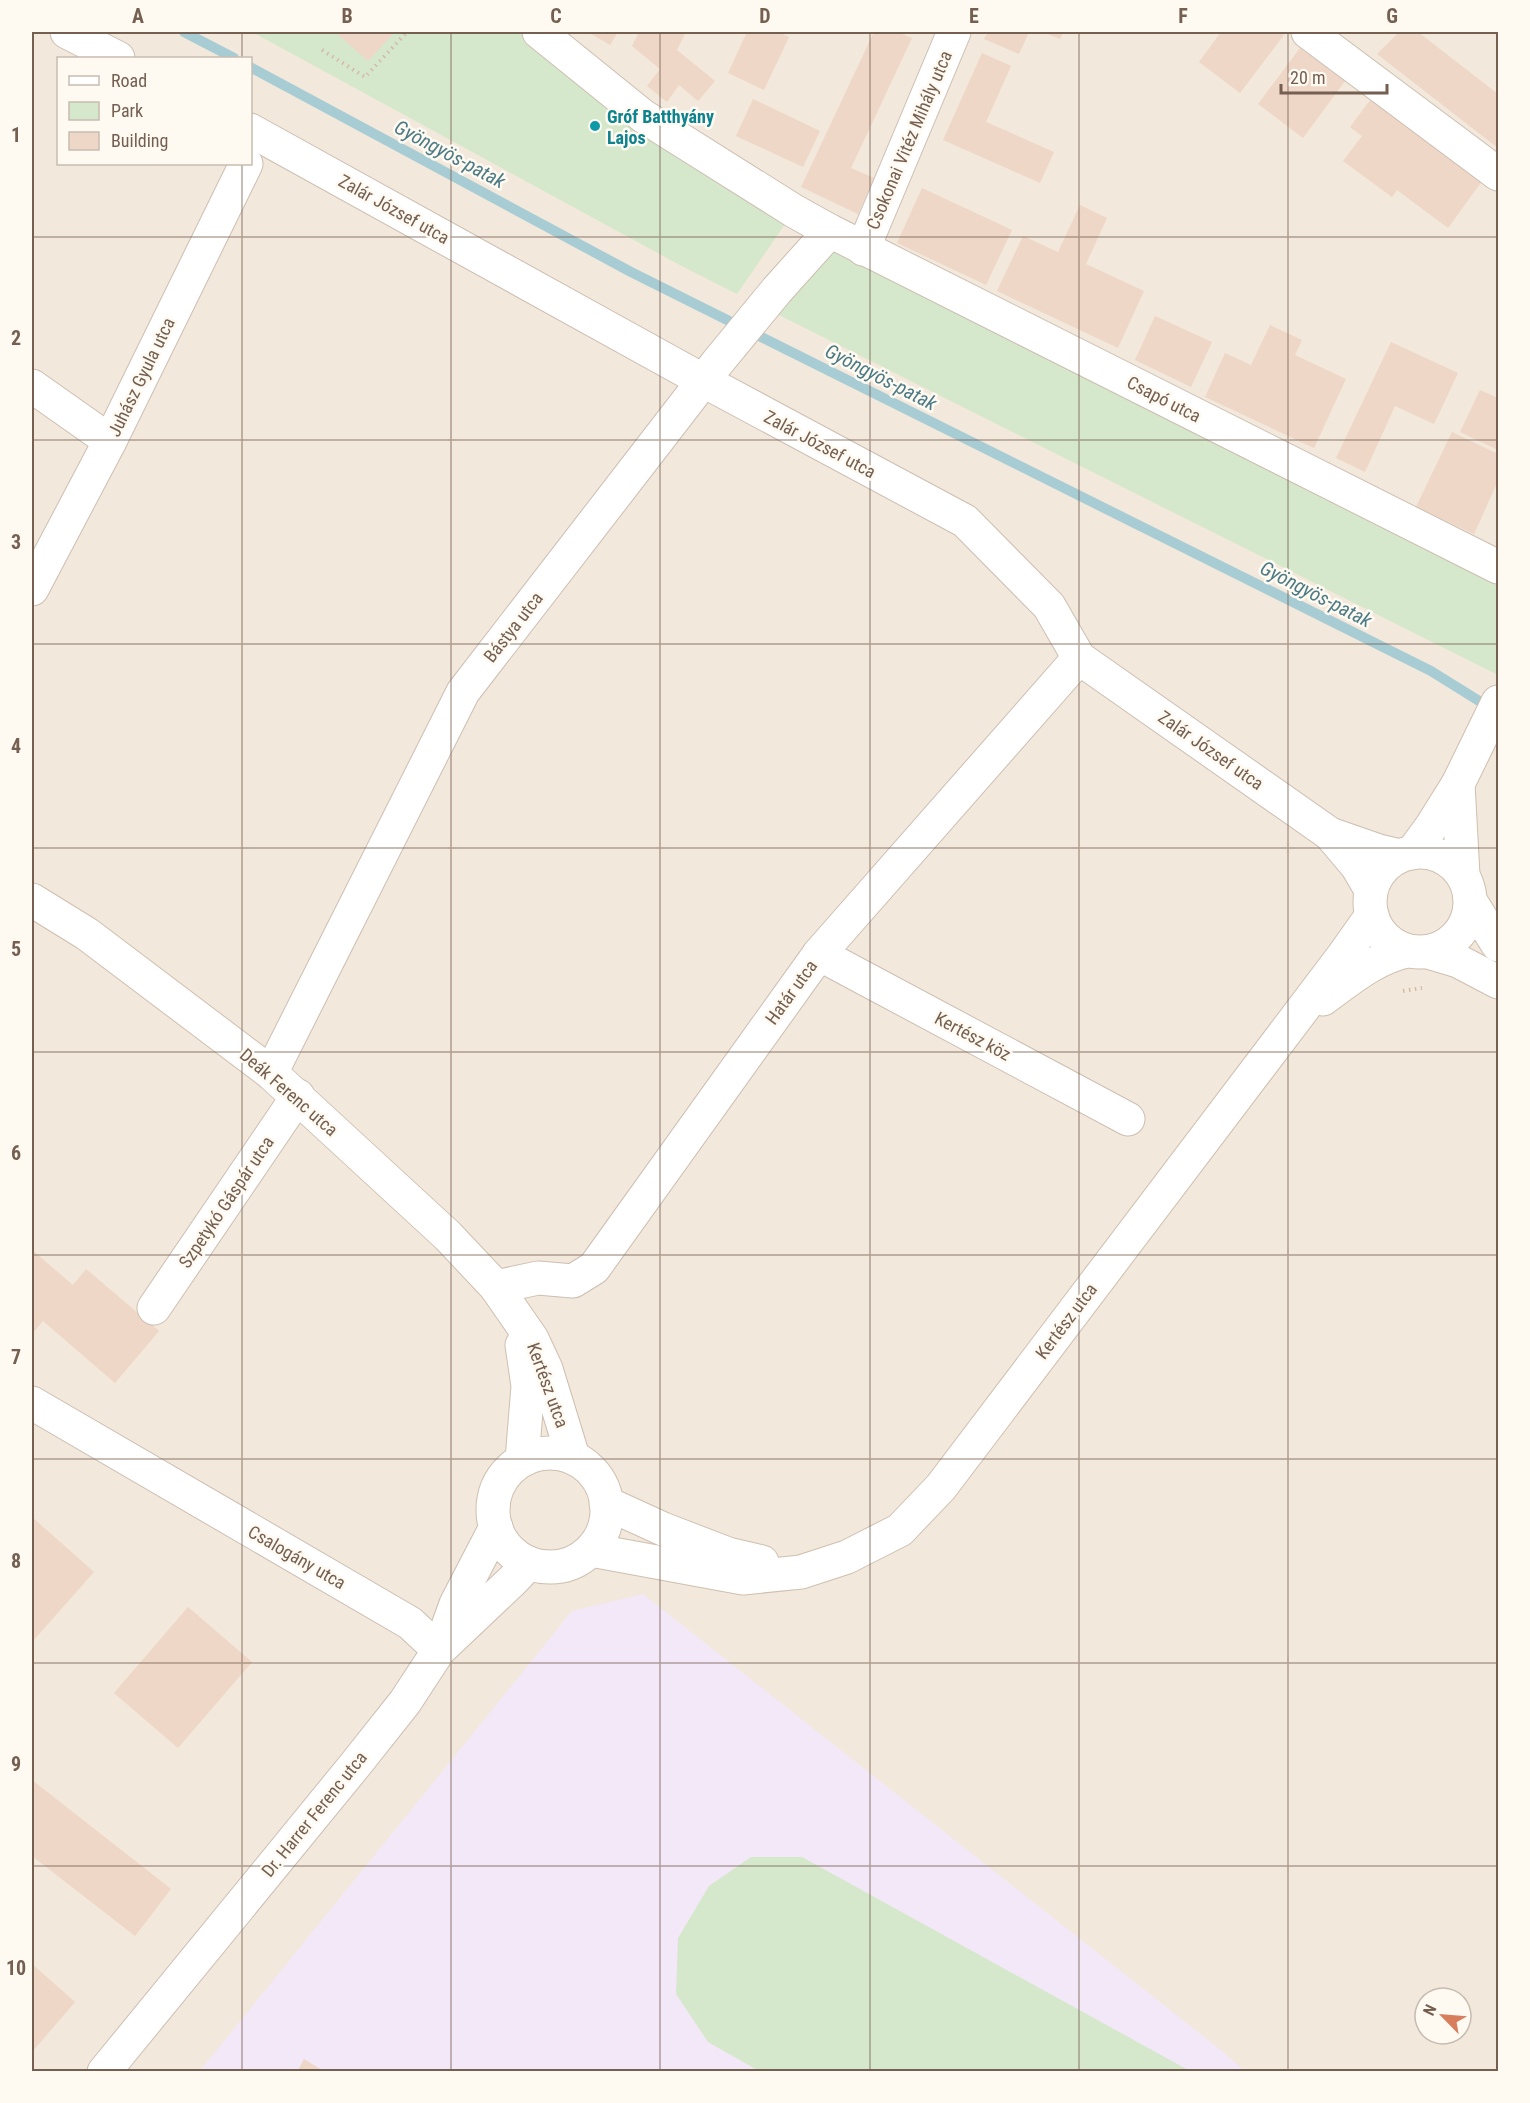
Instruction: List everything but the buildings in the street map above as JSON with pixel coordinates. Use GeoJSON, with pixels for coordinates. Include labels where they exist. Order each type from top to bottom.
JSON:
{"type":"FeatureCollection","features":[{"type":"Feature","properties":{"kind":"street"},"geometry":{"type":"LineString","coordinates":[[67,32],[116,57]]}},
{"type":"Feature","properties":{"kind":"street","name":"Csokonai Vitéz Mihály utca"},"geometry":{"type":"LineString","coordinates":[[863,249],[954,32]]}},
{"type":"Feature","properties":{"kind":"street","name":"Csapó utca"},"geometry":{"type":"LineString","coordinates":[[553,36],[642,116],[794,211],[863,249],[1498,567]]}},
{"type":"Feature","properties":{"kind":"street"},"geometry":{"type":"LineString","coordinates":[[1313,36],[1498,174]]}},
{"type":"Feature","properties":{"kind":"street","name":"Zalár József utca"},"geometry":{"type":"LineString","coordinates":[[254,139],[710,372],[964,521],[1049,606],[1079,658],[1330,834]]}},
{"type":"Feature","properties":{"kind":"street","name":"Juhász Gyula utca"},"geometry":{"type":"LineString","coordinates":[[32,589],[110,441],[246,165]]}},
{"type":"Feature","properties":{"kind":"street","name":"Bástya utca"},"geometry":{"type":"LineString","coordinates":[[271,1072],[463,692],[710,372],[777,290],[830,231]]}},
{"type":"Feature","properties":{"kind":"street"},"geometry":{"type":"LineString","coordinates":[[32,386],[110,441]]}},
{"type":"Feature","properties":{"kind":"street","name":"Határ utca"},"geometry":{"type":"LineString","coordinates":[[496,1287],[538,1278],[573,1281],[594,1268],[819,954],[1079,658]]}},
{"type":"Feature","properties":{"kind":"street"},"geometry":{"type":"LineString","coordinates":[[1372,902],[1377,876],[1387,864],[1406,854],[1431,827],[1458,784],[1498,702]]}},
{"type":"Feature","properties":{"kind":"street"},"geometry":{"type":"LineString","coordinates":[[1292,1022],[1360,973],[1394,954],[1442,948],[1454,940],[1463,929],[1469,916],[1458,784]]}},
{"type":"Feature","properties":{"kind":"street"},"geometry":{"type":"LineString","coordinates":[[1330,834],[1379,851],[1406,854],[1427,852],[1441,856],[1453,864],[1498,945]]}},
{"type":"Feature","properties":{"kind":"street"},"geometry":{"type":"LineString","coordinates":[[1330,834],[1357,866],[1372,902],[1376,927],[1384,938],[1395,946],[1458,961],[1498,982]]}},
{"type":"Feature","properties":{"kind":"street","name":"Deák Ferenc utca"},"geometry":{"type":"LineString","coordinates":[[32,900],[87,934],[271,1072],[448,1236],[496,1287],[518,1316]]}},
{"type":"Feature","properties":{"kind":"street","name":"Kertész utca"},"geometry":{"type":"LineString","coordinates":[[591,1550],[742,1578],[801,1572],[847,1557],[900,1530],[941,1487],[1292,1022],[1372,902]]}},
{"type":"Feature","properties":{"kind":"street","name":"Kertész köz"},"geometry":{"type":"LineString","coordinates":[[819,954],[1128,1119]]}},
{"type":"Feature","properties":{"kind":"street","name":"Szpetykó Gáspár utca"},"geometry":{"type":"LineString","coordinates":[[154,1308],[298,1096]]}},
{"type":"Feature","properties":{"kind":"street"},"geometry":{"type":"LineString","coordinates":[[518,1316],[528,1386],[522,1460]]}},
{"type":"Feature","properties":{"kind":"street","name":"Kertész utca"},"geometry":{"type":"LineString","coordinates":[[518,1316],[546,1369],[573,1457]]}},
{"type":"Feature","properties":{"kind":"street","name":"Csalogány utca"},"geometry":{"type":"LineString","coordinates":[[32,1403],[410,1623],[440,1650]]}},
{"type":"Feature","properties":{"kind":"street"},"geometry":{"type":"LineString","coordinates":[[555,1453],[573,1457],[588,1467],[600,1481],[606,1503],[602,1534],[591,1550],[578,1560],[562,1566],[545,1567],[529,1563],[514,1555],[503,1542],[495,1527],[493,1508],[496,1490],[506,1474],[522,1460],[537,1454],[555,1453]]}},
{"type":"Feature","properties":{"kind":"street"},"geometry":{"type":"LineString","coordinates":[[606,1503],[663,1529],[728,1554],[801,1572]]}},
{"type":"Feature","properties":{"kind":"street"},"geometry":{"type":"LineString","coordinates":[[440,1650],[456,1604],[495,1527]]}},
{"type":"Feature","properties":{"kind":"street","name":"Dr. Harrer Ferenc utca"},"geometry":{"type":"LineString","coordinates":[[104,2072],[405,1702],[440,1650],[529,1563]]}},
{"type":"Feature","properties":{"kind":"path"},"geometry":{"type":"LineString","coordinates":[[322,50],[365,77],[407,32]]}},
{"type":"Feature","properties":{"kind":"shaded area"},"geometry":{"type":"Polygon","coordinates":[[[32,32],[1498,32],[1498,2071],[32,2071],[32,32]]]}},
{"type":"Feature","properties":{"kind":"shaded area"},"geometry":{"type":"Polygon","coordinates":[[[643,1594],[1245,2071],[199,2072],[572,1611],[643,1594]]]}},
{"type":"Feature","properties":{"kind":"green space"},"geometry":{"type":"Polygon","coordinates":[[[252,32],[539,32],[794,211],[737,294],[252,32]]]}},
{"type":"Feature","properties":{"kind":"green space"},"geometry":{"type":"Polygon","coordinates":[[[846,240],[1498,566],[1498,675],[767,309],[846,240]]]}},
{"type":"Feature","properties":{"kind":"green space"},"geometry":{"type":"Polygon","coordinates":[[[751,1857],[802,1857],[1190,2071],[759,2071],[708,2042],[676,1994],[678,1938],[709,1886],[751,1857]]]}},
{"type":"Feature","properties":{"kind":"waterway","name":"Gyöngyös-patak"},"geometry":{"type":"LineString","coordinates":[[184,32],[232,57]]}},
{"type":"Feature","properties":{"kind":"waterway","name":"Gyöngyös-patak"},"geometry":{"type":"LineString","coordinates":[[252,68],[631,272],[1431,671],[1492,709]]}},
{"type":"Feature","properties":{"kind":"place","name":"Gróf Batthyány Lajos"},"geometry":{"type":"Point","coordinates":[595,126]}}]}
